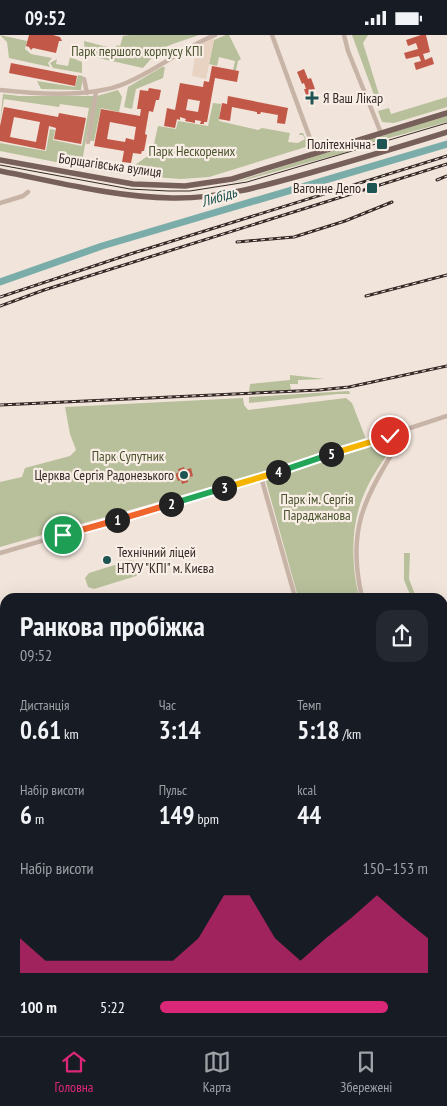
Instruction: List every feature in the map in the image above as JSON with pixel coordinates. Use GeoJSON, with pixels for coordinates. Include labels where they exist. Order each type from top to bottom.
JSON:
{"type":"FeatureCollection","features":[{"type":"Feature","properties":{"kind":"main road","name":"Борщагівська вулиця"},"geometry":{"type":"LineString","coordinates":[[0,160],[133,184],[185,186],[232,179],[447,113]]}},
{"type":"Feature","properties":{"kind":"main road","name":"Борщагівська вулиця"},"geometry":{"type":"LineString","coordinates":[[0,171],[129,195],[174,198],[197,197],[258,187],[400,147],[447,131]]}},
{"type":"Feature","properties":{"kind":"street"},"geometry":{"type":"LineString","coordinates":[[0,90],[20,93],[87,93],[124,85],[179,53],[215,35]]}},
{"type":"Feature","properties":{"kind":"street"},"geometry":{"type":"LineString","coordinates":[[272,35],[315,152]]}},
{"type":"Feature","properties":{"kind":"street"},"geometry":{"type":"LineString","coordinates":[[344,35],[348,51],[381,133]]}},
{"type":"Feature","properties":{"kind":"street"},"geometry":{"type":"LineString","coordinates":[[84,79],[87,93]]}},
{"type":"Feature","properties":{"kind":"street"},"geometry":{"type":"LineString","coordinates":[[88,142],[96,92]]}},
{"type":"Feature","properties":{"kind":"street"},"geometry":{"type":"LineString","coordinates":[[0,203],[23,196],[28,192]]}},
{"type":"Feature","properties":{"kind":"street"},"geometry":{"type":"LineString","coordinates":[[0,553],[261,477],[447,416]]}},
{"type":"Feature","properties":{"kind":"street"},"geometry":{"type":"LineString","coordinates":[[385,437],[394,437],[398,441],[406,441],[414,428]]}},
{"type":"Feature","properties":{"kind":"street"},"geometry":{"type":"LineString","coordinates":[[401,431],[408,436]]}},
{"type":"Feature","properties":{"kind":"street"},"geometry":{"type":"LineString","coordinates":[[361,593],[357,574],[356,554],[360,524],[367,498],[398,441],[397,434],[401,431]]}},
{"type":"Feature","properties":{"kind":"street"},"geometry":{"type":"LineString","coordinates":[[261,477],[294,593]]}},
{"type":"Feature","properties":{"kind":"green space"},"geometry":{"type":"Polygon","coordinates":[[[0,35],[27,41],[25,49],[31,54],[52,58],[48,63],[50,67],[9,58],[7,42],[0,35]]]}},
{"type":"Feature","properties":{"kind":"green space","name":"Парк першого корпусу КПІ"},"geometry":{"type":"Polygon","coordinates":[[[199,35],[164,48],[143,68],[85,55],[84,41],[115,49],[117,45],[120,46],[123,36],[199,35]]]}},
{"type":"Feature","properties":{"kind":"green space"},"geometry":{"type":"Polygon","coordinates":[[[229,35],[241,59],[238,61],[236,70],[233,70],[235,61],[219,57],[217,66],[209,64],[214,40],[229,35]]]}},
{"type":"Feature","properties":{"kind":"green space"},"geometry":{"type":"Polygon","coordinates":[[[352,35],[368,35],[363,43],[381,101],[377,103],[352,35]]]}},
{"type":"Feature","properties":{"kind":"green space"},"geometry":{"type":"Polygon","coordinates":[[[70,57],[82,62],[82,73],[53,68],[50,63],[57,59],[56,64],[68,66],[70,57]]]}},
{"type":"Feature","properties":{"kind":"green space"},"geometry":{"type":"Polygon","coordinates":[[[165,67],[163,78],[136,89],[132,109],[124,107],[128,87],[165,67]]]}},
{"type":"Feature","properties":{"kind":"green space"},"geometry":{"type":"Polygon","coordinates":[[[78,75],[83,76],[81,90],[41,89],[37,81],[75,87],[78,75]]]}},
{"type":"Feature","properties":{"kind":"green space"},"geometry":{"type":"Polygon","coordinates":[[[118,90],[122,97],[119,112],[101,108],[94,141],[90,141],[97,96],[118,90]]]}},
{"type":"Feature","properties":{"kind":"green space"},"geometry":{"type":"Polygon","coordinates":[[[3,94],[19,96],[94,96],[81,167],[0,151],[0,143],[46,151],[50,129],[55,130],[53,140],[82,146],[89,108],[60,104],[59,107],[4,99],[0,122],[3,94]]]}},
{"type":"Feature","properties":{"kind":"green space"},"geometry":{"type":"Polygon","coordinates":[[[447,97],[447,107],[394,123],[382,122],[378,111],[389,108],[391,114],[447,97]]]}},
{"type":"Feature","properties":{"kind":"green space","name":"Парк Нескорених"},"geometry":{"type":"Polygon","coordinates":[[[213,103],[221,104],[219,121],[258,130],[262,128],[290,133],[288,142],[298,143],[305,139],[303,135],[299,135],[303,133],[309,146],[209,177],[181,179],[127,175],[128,170],[152,153],[158,126],[176,129],[178,121],[208,126],[213,103]]]}},
{"type":"Feature","properties":{"kind":"green space"},"geometry":{"type":"Polygon","coordinates":[[[447,116],[447,122],[230,184],[299,161],[447,116]]]}},
{"type":"Feature","properties":{"kind":"green space"},"geometry":{"type":"Polygon","coordinates":[[[86,160],[100,162],[100,165],[122,170],[121,174],[84,168],[86,160]]]}},
{"type":"Feature","properties":{"kind":"green space"},"geometry":{"type":"Polygon","coordinates":[[[290,375],[325,379],[298,380],[298,384],[290,384],[291,390],[249,393],[250,384],[290,380],[290,375]]]}},
{"type":"Feature","properties":{"kind":"green space"},"geometry":{"type":"Polygon","coordinates":[[[349,391],[350,394],[249,403],[249,397],[349,391]]]}},
{"type":"Feature","properties":{"kind":"green space","name":"Парк Супутник"},"geometry":{"type":"Polygon","coordinates":[[[243,398],[244,405],[248,410],[346,398],[352,403],[366,439],[256,474],[0,547],[0,482],[22,477],[25,468],[70,456],[76,450],[70,434],[65,407],[243,398]]]}},
{"type":"Feature","properties":{"kind":"green space","name":"Парк ім. Сергія Параджанова"},"geometry":{"type":"Polygon","coordinates":[[[389,438],[393,446],[368,486],[360,504],[354,531],[353,558],[358,593],[297,593],[265,478],[389,438]]]}},
{"type":"Feature","properties":{"kind":"green space"},"geometry":{"type":"Polygon","coordinates":[[[404,553],[410,553],[409,579],[414,593],[409,593],[404,580],[404,553]]]}},
{"type":"Feature","properties":{"kind":"green space"},"geometry":{"type":"Polygon","coordinates":[[[131,560],[137,562],[139,566],[136,576],[94,589],[88,587],[85,578],[89,573],[131,560]]]}},
{"type":"Feature","properties":{"kind":"shaded area"},"geometry":{"type":"Polygon","coordinates":[[[212,36],[214,40],[206,79],[192,76],[197,43],[212,36]]]}},
{"type":"Feature","properties":{"kind":"building"},"geometry":{"type":"Polygon","coordinates":[[[29,35],[53,35],[60,37],[62,41],[59,41],[56,53],[33,48],[31,50],[26,46],[29,35]]]}},
{"type":"Feature","properties":{"kind":"building"},"geometry":{"type":"Polygon","coordinates":[[[426,35],[430,52],[423,54],[425,60],[432,57],[434,64],[416,70],[414,63],[421,61],[419,56],[406,59],[404,53],[418,49],[416,43],[408,46],[406,40],[426,35]]]}},
{"type":"Feature","properties":{"kind":"building"},"geometry":{"type":"Polygon","coordinates":[[[11,63],[77,76],[75,86],[9,73],[11,63]]]}},
{"type":"Feature","properties":{"kind":"building"},"geometry":{"type":"Polygon","coordinates":[[[212,66],[239,71],[237,82],[215,78],[207,122],[200,124],[201,121],[195,120],[195,123],[185,121],[186,119],[180,117],[180,120],[177,119],[175,128],[164,126],[167,108],[175,110],[180,83],[203,87],[204,81],[209,82],[212,66]],[[188,99],[186,110],[198,112],[200,101],[188,99]]]}},
{"type":"Feature","properties":{"kind":"building"},"geometry":{"type":"Polygon","coordinates":[[[304,69],[308,79],[311,78],[315,89],[312,90],[316,102],[309,104],[304,83],[302,84],[297,72],[304,69]]]}},
{"type":"Feature","properties":{"kind":"building"},"geometry":{"type":"Polygon","coordinates":[[[149,88],[161,90],[159,100],[156,100],[153,112],[149,111],[144,151],[141,154],[133,153],[131,163],[122,162],[124,151],[94,146],[101,109],[140,116],[141,109],[137,109],[140,90],[148,91],[149,88]],[[110,122],[107,139],[125,142],[126,138],[134,140],[136,127],[110,122]]]}},
{"type":"Feature","properties":{"kind":"building"},"geometry":{"type":"Polygon","coordinates":[[[228,96],[288,108],[285,124],[277,123],[278,115],[261,112],[257,114],[257,112],[232,107],[230,121],[219,119],[222,103],[227,104],[228,96]]]}},
{"type":"Feature","properties":{"kind":"building"},"geometry":{"type":"Polygon","coordinates":[[[4,107],[58,117],[59,113],[86,118],[81,144],[54,139],[56,128],[49,126],[45,150],[0,141],[0,126],[4,107]],[[14,117],[10,137],[36,142],[40,122],[14,117]]]}},
{"type":"Feature","properties":{"kind":"building","name":"Церква Сергія Радонезького"},"geometry":{"type":"Polygon","coordinates":[[[184,467],[185,470],[191,468],[193,476],[187,478],[188,482],[182,484],[181,480],[178,481],[175,474],[179,472],[178,469],[184,467]]]}},
{"type":"Feature","properties":{"kind":"waterway","name":"Либідь"},"geometry":{"type":"LineString","coordinates":[[0,282],[102,246],[447,144]]}},
{"type":"Feature","properties":{"kind":"tram line"},"geometry":{"type":"LineString","coordinates":[[0,165],[130,189],[190,191],[247,182],[447,123]]}},
{"type":"Feature","properties":{"kind":"railway"},"geometry":{"type":"LineString","coordinates":[[0,297],[127,255],[447,156]]}},
{"type":"Feature","properties":{"kind":"railway"},"geometry":{"type":"LineString","coordinates":[[0,306],[44,290],[447,164]]}},
{"type":"Feature","properties":{"kind":"railway"},"geometry":{"type":"LineString","coordinates":[[437,180],[447,176]]}},
{"type":"Feature","properties":{"kind":"railway"},"geometry":{"type":"LineString","coordinates":[[237,242],[294,237],[345,221],[392,202]]}},
{"type":"Feature","properties":{"kind":"railway"},"geometry":{"type":"LineString","coordinates":[[366,296],[447,275]]}},
{"type":"Feature","properties":{"kind":"railway"},"geometry":{"type":"LineString","coordinates":[[0,405],[319,390],[349,387],[447,366]]}},
{"type":"Feature","properties":{"kind":"place","name":"Я Ваш Лікар"},"geometry":{"type":"Point","coordinates":[312,98]}},
{"type":"Feature","properties":{"kind":"place","name":"Політехнічна"},"geometry":{"type":"Point","coordinates":[382,144]}},
{"type":"Feature","properties":{"kind":"place","name":"Вагонне Депо"},"geometry":{"type":"Point","coordinates":[372,188]}},
{"type":"Feature","properties":{"kind":"place","name":"Церква Сергія Радонезького"},"geometry":{"type":"Point","coordinates":[184,475]}},
{"type":"Feature","properties":{"kind":"place","name":"Технічний ліцей НТУУ \"КПІ\" м. Києва"},"geometry":{"type":"Point","coordinates":[107,560]}},
{"type":"Feature","properties":{"kind":"route"},"geometry":{"type":"LineString","coordinates":[[63,535],[263,477],[369,441],[390,436]]}}]}
